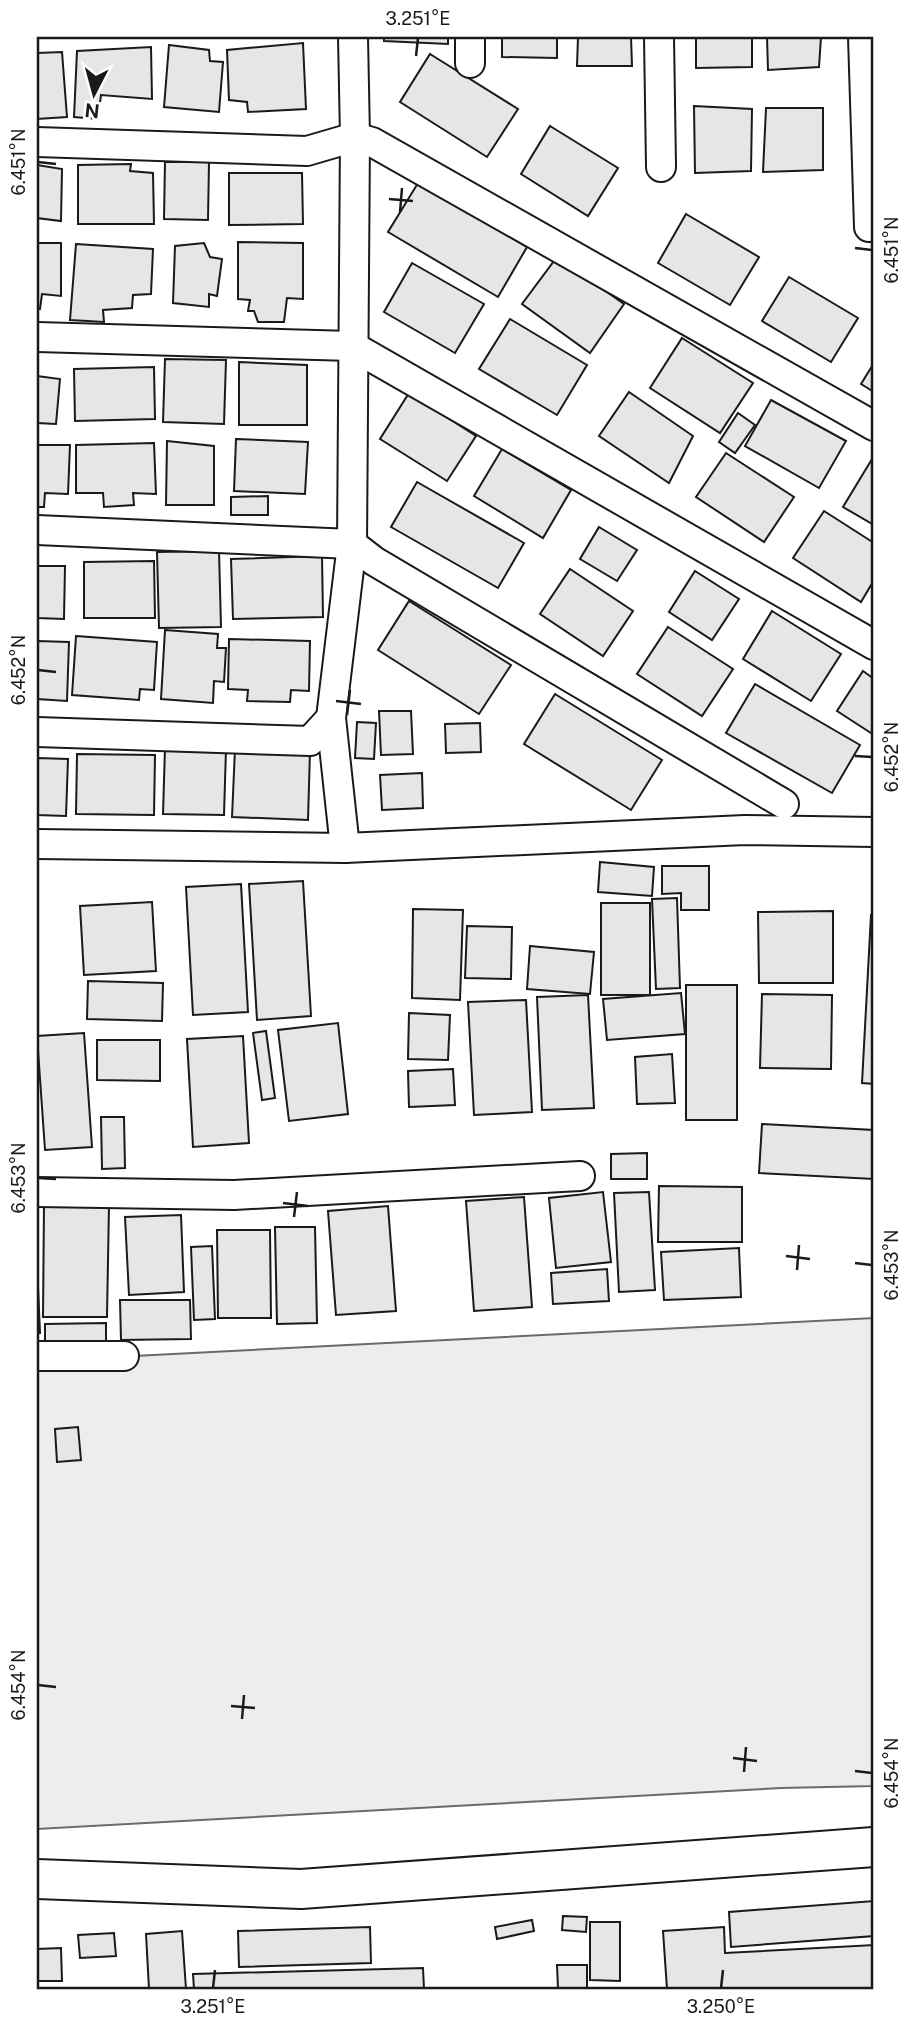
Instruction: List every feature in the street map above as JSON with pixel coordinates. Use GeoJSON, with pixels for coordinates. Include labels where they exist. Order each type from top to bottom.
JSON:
{"type":"FeatureCollection","features":[{"type":"Feature","properties":{"kind":"main road"},"geometry":{"type":"LineString","coordinates":[[37,1879],[301,1889],[874,1847]]}},
{"type":"Feature","properties":{"kind":"street"},"geometry":{"type":"LineString","coordinates":[[345,848],[331,718],[352,544],[355,138],[353,37]]}},
{"type":"Feature","properties":{"kind":"street"},"geometry":{"type":"LineString","coordinates":[[659,37],[661,167]]}},
{"type":"Feature","properties":{"kind":"street"},"geometry":{"type":"LineString","coordinates":[[863,37],[869,226]]}},
{"type":"Feature","properties":{"kind":"street"},"geometry":{"type":"LineString","coordinates":[[37,142],[307,151],[355,138],[372,142],[874,426]]}},
{"type":"Feature","properties":{"kind":"street"},"geometry":{"type":"LineString","coordinates":[[37,337],[352,346],[874,645]]}},
{"type":"Feature","properties":{"kind":"street"},"geometry":{"type":"LineString","coordinates":[[37,530],[352,544],[374,561],[784,803]]}},
{"type":"Feature","properties":{"kind":"street"},"geometry":{"type":"LineString","coordinates":[[37,732],[310,740],[331,718]]}},
{"type":"Feature","properties":{"kind":"street"},"geometry":{"type":"LineString","coordinates":[[37,844],[345,848],[745,830],[874,832]]}},
{"type":"Feature","properties":{"kind":"street"},"geometry":{"type":"LineString","coordinates":[[37,1192],[234,1195],[580,1176]]}},
{"type":"Feature","properties":{"kind":"street"},"geometry":{"type":"LineString","coordinates":[[37,1356],[124,1356]]}},
{"type":"Feature","properties":{"kind":"shaded area"},"geometry":{"type":"Polygon","coordinates":[[[874,1318],[874,1786],[781,1788],[37,1829],[37,1361],[874,1318]]]}},
{"type":"Feature","properties":{"kind":"building"},"geometry":{"type":"Polygon","coordinates":[[[384,37],[448,37],[448,44],[384,41],[384,37]]]}},
{"type":"Feature","properties":{"kind":"building"},"geometry":{"type":"Polygon","coordinates":[[[502,37],[557,37],[557,58],[502,57],[502,37]]]}},
{"type":"Feature","properties":{"kind":"building"},"geometry":{"type":"Polygon","coordinates":[[[578,37],[631,37],[632,66],[577,66],[578,37]]]}},
{"type":"Feature","properties":{"kind":"building"},"geometry":{"type":"Polygon","coordinates":[[[696,37],[752,37],[752,67],[696,68],[696,37]]]}},
{"type":"Feature","properties":{"kind":"building"},"geometry":{"type":"Polygon","coordinates":[[[767,37],[821,37],[819,67],[768,70],[767,37]]]}},
{"type":"Feature","properties":{"kind":"building"},"geometry":{"type":"Polygon","coordinates":[[[303,43],[306,109],[248,112],[247,102],[229,100],[227,50],[303,43]]]}},
{"type":"Feature","properties":{"kind":"building"},"geometry":{"type":"Polygon","coordinates":[[[169,45],[209,50],[210,61],[223,62],[219,112],[164,107],[169,45]]]}},
{"type":"Feature","properties":{"kind":"building"},"geometry":{"type":"Polygon","coordinates":[[[151,47],[152,99],[101,95],[98,119],[74,117],[77,51],[151,47]]]}},
{"type":"Feature","properties":{"kind":"building"},"geometry":{"type":"Polygon","coordinates":[[[62,52],[67,117],[37,119],[37,53],[62,52]]]}},
{"type":"Feature","properties":{"kind":"building"},"geometry":{"type":"Polygon","coordinates":[[[430,54],[518,109],[487,157],[400,102],[430,54]]]}},
{"type":"Feature","properties":{"kind":"building"},"geometry":{"type":"Polygon","coordinates":[[[694,106],[752,109],[751,171],[695,173],[694,106]]]}},
{"type":"Feature","properties":{"kind":"building"},"geometry":{"type":"Polygon","coordinates":[[[766,108],[823,108],[823,170],[763,172],[766,108]]]}},
{"type":"Feature","properties":{"kind":"building"},"geometry":{"type":"Polygon","coordinates":[[[550,126],[618,168],[588,216],[521,174],[550,126]]]}},
{"type":"Feature","properties":{"kind":"building"},"geometry":{"type":"Polygon","coordinates":[[[165,162],[209,162],[208,220],[164,219],[165,162]]]}},
{"type":"Feature","properties":{"kind":"building"},"geometry":{"type":"Polygon","coordinates":[[[131,164],[130,171],[153,173],[154,224],[78,224],[78,165],[131,164]]]}},
{"type":"Feature","properties":{"kind":"building"},"geometry":{"type":"Polygon","coordinates":[[[37,165],[62,169],[61,221],[37,218],[37,165]]]}},
{"type":"Feature","properties":{"kind":"building"},"geometry":{"type":"Polygon","coordinates":[[[229,173],[302,173],[303,224],[229,225],[229,173]]]}},
{"type":"Feature","properties":{"kind":"building"},"geometry":{"type":"Polygon","coordinates":[[[418,183],[527,247],[498,297],[388,232],[418,183]]]}},
{"type":"Feature","properties":{"kind":"building"},"geometry":{"type":"Polygon","coordinates":[[[686,214],[759,257],[730,305],[658,263],[686,214]]]}},
{"type":"Feature","properties":{"kind":"building"},"geometry":{"type":"Polygon","coordinates":[[[238,242],[303,243],[303,299],[287,298],[284,322],[258,322],[254,311],[248,311],[250,300],[238,299],[238,242]]]}},
{"type":"Feature","properties":{"kind":"building"},"geometry":{"type":"Polygon","coordinates":[[[37,243],[61,243],[61,296],[42,294],[40,309],[37,309],[37,243]]]}},
{"type":"Feature","properties":{"kind":"building"},"geometry":{"type":"Polygon","coordinates":[[[204,243],[210,257],[222,259],[217,296],[209,294],[209,307],[173,303],[175,246],[204,243]]]}},
{"type":"Feature","properties":{"kind":"building"},"geometry":{"type":"Polygon","coordinates":[[[76,244],[153,249],[151,294],[133,295],[132,308],[103,310],[104,322],[70,320],[76,244]]]}},
{"type":"Feature","properties":{"kind":"building"},"geometry":{"type":"Polygon","coordinates":[[[557,257],[624,304],[590,353],[522,304],[557,257]]]}},
{"type":"Feature","properties":{"kind":"building"},"geometry":{"type":"Polygon","coordinates":[[[412,263],[484,304],[455,353],[384,312],[412,263]]]}},
{"type":"Feature","properties":{"kind":"building"},"geometry":{"type":"Polygon","coordinates":[[[789,277],[858,318],[831,362],[762,321],[789,277]]]}},
{"type":"Feature","properties":{"kind":"building"},"geometry":{"type":"Polygon","coordinates":[[[510,319],[587,365],[557,415],[479,369],[510,319]]]}},
{"type":"Feature","properties":{"kind":"building"},"geometry":{"type":"Polygon","coordinates":[[[682,338],[753,383],[720,433],[650,388],[682,338]]]}},
{"type":"Feature","properties":{"kind":"building"},"geometry":{"type":"Polygon","coordinates":[[[165,359],[226,360],[224,424],[163,422],[165,359]]]}},
{"type":"Feature","properties":{"kind":"building"},"geometry":{"type":"Polygon","coordinates":[[[239,362],[307,365],[307,425],[239,425],[239,362]]]}},
{"type":"Feature","properties":{"kind":"building"},"geometry":{"type":"Polygon","coordinates":[[[874,363],[874,392],[861,384],[874,363]]]}},
{"type":"Feature","properties":{"kind":"building"},"geometry":{"type":"Polygon","coordinates":[[[154,367],[155,419],[75,421],[74,369],[154,367]]]}},
{"type":"Feature","properties":{"kind":"building"},"geometry":{"type":"Polygon","coordinates":[[[37,376],[60,379],[56,424],[37,423],[37,376]]]}},
{"type":"Feature","properties":{"kind":"building"},"geometry":{"type":"Polygon","coordinates":[[[629,392],[693,436],[669,483],[599,436],[629,392]]]}},
{"type":"Feature","properties":{"kind":"building"},"geometry":{"type":"Polygon","coordinates":[[[409,393],[476,436],[447,481],[380,439],[409,393]]]}},
{"type":"Feature","properties":{"kind":"building"},"geometry":{"type":"Polygon","coordinates":[[[771,400],[846,441],[819,488],[745,446],[771,400]]]}},
{"type":"Feature","properties":{"kind":"building"},"geometry":{"type":"Polygon","coordinates":[[[738,413],[755,425],[735,453],[719,442],[738,413]]]}},
{"type":"Feature","properties":{"kind":"building"},"geometry":{"type":"Polygon","coordinates":[[[236,439],[308,442],[305,494],[234,491],[236,439]]]}},
{"type":"Feature","properties":{"kind":"building"},"geometry":{"type":"Polygon","coordinates":[[[167,441],[214,446],[214,505],[166,505],[167,441]]]}},
{"type":"Feature","properties":{"kind":"building"},"geometry":{"type":"Polygon","coordinates":[[[154,443],[156,494],[133,493],[134,505],[104,507],[103,493],[76,493],[76,445],[154,443]]]}},
{"type":"Feature","properties":{"kind":"building"},"geometry":{"type":"Polygon","coordinates":[[[37,445],[70,445],[68,494],[45,493],[44,507],[37,507],[37,445]]]}},
{"type":"Feature","properties":{"kind":"building"},"geometry":{"type":"Polygon","coordinates":[[[502,449],[571,490],[543,538],[474,496],[502,449]]]}},
{"type":"Feature","properties":{"kind":"building"},"geometry":{"type":"Polygon","coordinates":[[[726,453],[794,497],[764,542],[696,497],[726,453]]]}},
{"type":"Feature","properties":{"kind":"building"},"geometry":{"type":"Polygon","coordinates":[[[872,459],[874,460],[874,525],[843,507],[872,459]]]}},
{"type":"Feature","properties":{"kind":"building"},"geometry":{"type":"Polygon","coordinates":[[[417,482],[524,543],[498,588],[391,527],[417,482]]]}},
{"type":"Feature","properties":{"kind":"building"},"geometry":{"type":"Polygon","coordinates":[[[268,496],[268,515],[231,515],[231,497],[268,496]]]}},
{"type":"Feature","properties":{"kind":"building"},"geometry":{"type":"Polygon","coordinates":[[[824,511],[874,543],[874,580],[861,602],[793,558],[824,511]]]}},
{"type":"Feature","properties":{"kind":"building"},"geometry":{"type":"Polygon","coordinates":[[[599,527],[637,550],[617,581],[580,559],[599,527]]]}},
{"type":"Feature","properties":{"kind":"building"},"geometry":{"type":"Polygon","coordinates":[[[219,551],[221,627],[159,628],[157,552],[219,551]]]}},
{"type":"Feature","properties":{"kind":"building"},"geometry":{"type":"Polygon","coordinates":[[[322,556],[323,617],[233,619],[231,559],[322,556]]]}},
{"type":"Feature","properties":{"kind":"building"},"geometry":{"type":"Polygon","coordinates":[[[154,561],[155,618],[84,618],[84,562],[154,561]]]}},
{"type":"Feature","properties":{"kind":"building"},"geometry":{"type":"Polygon","coordinates":[[[37,566],[65,566],[64,619],[37,618],[37,566]]]}},
{"type":"Feature","properties":{"kind":"building"},"geometry":{"type":"Polygon","coordinates":[[[570,569],[633,611],[603,656],[540,614],[570,569]]]}},
{"type":"Feature","properties":{"kind":"building"},"geometry":{"type":"Polygon","coordinates":[[[695,571],[739,599],[712,640],[669,612],[695,571]]]}},
{"type":"Feature","properties":{"kind":"building"},"geometry":{"type":"Polygon","coordinates":[[[409,601],[511,665],[479,714],[378,650],[409,601]]]}},
{"type":"Feature","properties":{"kind":"building"},"geometry":{"type":"Polygon","coordinates":[[[772,611],[841,654],[811,701],[743,659],[772,611]]]}},
{"type":"Feature","properties":{"kind":"building"},"geometry":{"type":"Polygon","coordinates":[[[668,627],[733,669],[702,716],[637,674],[668,627]]]}},
{"type":"Feature","properties":{"kind":"building"},"geometry":{"type":"Polygon","coordinates":[[[165,630],[218,634],[217,648],[226,648],[224,682],[214,681],[213,703],[161,699],[165,630]]]}},
{"type":"Feature","properties":{"kind":"building"},"geometry":{"type":"Polygon","coordinates":[[[76,636],[157,642],[154,690],[140,689],[139,700],[72,695],[76,636]]]}},
{"type":"Feature","properties":{"kind":"building"},"geometry":{"type":"Polygon","coordinates":[[[229,639],[310,641],[309,691],[291,690],[290,702],[247,701],[248,690],[228,689],[229,639]]]}},
{"type":"Feature","properties":{"kind":"building"},"geometry":{"type":"Polygon","coordinates":[[[37,641],[69,642],[67,701],[37,699],[37,641]]]}},
{"type":"Feature","properties":{"kind":"building"},"geometry":{"type":"Polygon","coordinates":[[[863,671],[874,679],[874,735],[837,711],[863,671]]]}},
{"type":"Feature","properties":{"kind":"building"},"geometry":{"type":"Polygon","coordinates":[[[755,684],[860,745],[832,793],[726,733],[755,684]]]}},
{"type":"Feature","properties":{"kind":"building"},"geometry":{"type":"Polygon","coordinates":[[[555,694],[662,760],[631,810],[524,744],[555,694]]]}},
{"type":"Feature","properties":{"kind":"building"},"geometry":{"type":"Polygon","coordinates":[[[379,711],[411,711],[413,754],[381,755],[379,711]]]}},
{"type":"Feature","properties":{"kind":"building"},"geometry":{"type":"Polygon","coordinates":[[[357,722],[376,723],[374,759],[355,758],[357,722]]]}},
{"type":"Feature","properties":{"kind":"building"},"geometry":{"type":"Polygon","coordinates":[[[480,723],[481,752],[446,753],[445,724],[480,723]]]}},
{"type":"Feature","properties":{"kind":"building"},"geometry":{"type":"Polygon","coordinates":[[[165,748],[226,749],[224,815],[163,814],[165,748]]]}},
{"type":"Feature","properties":{"kind":"building"},"geometry":{"type":"Polygon","coordinates":[[[235,749],[310,751],[308,820],[232,817],[235,749]]]}},
{"type":"Feature","properties":{"kind":"building"},"geometry":{"type":"Polygon","coordinates":[[[77,754],[155,755],[154,815],[76,814],[77,754]]]}},
{"type":"Feature","properties":{"kind":"building"},"geometry":{"type":"Polygon","coordinates":[[[37,758],[68,759],[66,816],[37,815],[37,758]]]}},
{"type":"Feature","properties":{"kind":"building"},"geometry":{"type":"Polygon","coordinates":[[[422,773],[423,808],[382,810],[380,775],[422,773]]]}},
{"type":"Feature","properties":{"kind":"building"},"geometry":{"type":"Polygon","coordinates":[[[600,862],[654,867],[652,896],[598,892],[600,862]]]}},
{"type":"Feature","properties":{"kind":"building"},"geometry":{"type":"Polygon","coordinates":[[[662,866],[709,866],[709,910],[681,910],[681,893],[662,894],[662,866]]]}},
{"type":"Feature","properties":{"kind":"building"},"geometry":{"type":"Polygon","coordinates":[[[303,881],[311,1016],[257,1020],[249,884],[303,881]]]}},
{"type":"Feature","properties":{"kind":"building"},"geometry":{"type":"Polygon","coordinates":[[[241,884],[248,1012],[193,1015],[186,887],[241,884]]]}},
{"type":"Feature","properties":{"kind":"building"},"geometry":{"type":"Polygon","coordinates":[[[677,898],[680,988],[656,989],[652,899],[677,898]]]}},
{"type":"Feature","properties":{"kind":"building"},"geometry":{"type":"Polygon","coordinates":[[[152,902],[156,971],[84,975],[80,906],[152,902]]]}},
{"type":"Feature","properties":{"kind":"building"},"geometry":{"type":"Polygon","coordinates":[[[601,903],[650,903],[650,995],[601,995],[601,903]]]}},
{"type":"Feature","properties":{"kind":"building"},"geometry":{"type":"Polygon","coordinates":[[[413,909],[463,910],[460,1000],[412,998],[413,909]]]}},
{"type":"Feature","properties":{"kind":"building"},"geometry":{"type":"Polygon","coordinates":[[[833,911],[833,983],[759,983],[758,912],[833,911]]]}},
{"type":"Feature","properties":{"kind":"building"},"geometry":{"type":"Polygon","coordinates":[[[871,915],[874,915],[874,1084],[862,1083],[871,915]]]}},
{"type":"Feature","properties":{"kind":"building"},"geometry":{"type":"Polygon","coordinates":[[[467,926],[512,927],[511,979],[465,978],[467,926]]]}},
{"type":"Feature","properties":{"kind":"building"},"geometry":{"type":"Polygon","coordinates":[[[530,946],[594,952],[590,994],[527,989],[530,946]]]}},
{"type":"Feature","properties":{"kind":"building"},"geometry":{"type":"Polygon","coordinates":[[[88,981],[163,983],[162,1021],[87,1019],[88,981]]]}},
{"type":"Feature","properties":{"kind":"building"},"geometry":{"type":"Polygon","coordinates":[[[686,985],[737,985],[737,1120],[686,1120],[686,985]]]}},
{"type":"Feature","properties":{"kind":"building"},"geometry":{"type":"Polygon","coordinates":[[[681,993],[685,1034],[607,1040],[603,999],[681,993]]]}},
{"type":"Feature","properties":{"kind":"building"},"geometry":{"type":"Polygon","coordinates":[[[762,994],[832,995],[831,1069],[760,1068],[762,994]]]}},
{"type":"Feature","properties":{"kind":"building"},"geometry":{"type":"Polygon","coordinates":[[[588,995],[594,1108],[542,1110],[537,997],[588,995]]]}},
{"type":"Feature","properties":{"kind":"building"},"geometry":{"type":"Polygon","coordinates":[[[526,1000],[532,1112],[474,1115],[468,1002],[526,1000]]]}},
{"type":"Feature","properties":{"kind":"building"},"geometry":{"type":"Polygon","coordinates":[[[409,1013],[450,1015],[448,1060],[408,1059],[409,1013]]]}},
{"type":"Feature","properties":{"kind":"building"},"geometry":{"type":"Polygon","coordinates":[[[338,1023],[348,1114],[289,1121],[278,1030],[338,1023]]]}},
{"type":"Feature","properties":{"kind":"building"},"geometry":{"type":"Polygon","coordinates":[[[266,1031],[275,1098],[262,1100],[253,1033],[266,1031]]]}},
{"type":"Feature","properties":{"kind":"building"},"geometry":{"type":"Polygon","coordinates":[[[84,1033],[92,1147],[45,1150],[37,1036],[84,1033]]]}},
{"type":"Feature","properties":{"kind":"building"},"geometry":{"type":"Polygon","coordinates":[[[243,1036],[249,1143],[193,1147],[187,1039],[243,1036]]]}},
{"type":"Feature","properties":{"kind":"building"},"geometry":{"type":"Polygon","coordinates":[[[97,1040],[160,1040],[160,1081],[97,1080],[97,1040]]]}},
{"type":"Feature","properties":{"kind":"building"},"geometry":{"type":"Polygon","coordinates":[[[672,1054],[675,1103],[637,1104],[635,1057],[672,1054]]]}},
{"type":"Feature","properties":{"kind":"building"},"geometry":{"type":"Polygon","coordinates":[[[453,1069],[455,1105],[409,1107],[408,1071],[453,1069]]]}},
{"type":"Feature","properties":{"kind":"building"},"geometry":{"type":"Polygon","coordinates":[[[101,1117],[124,1117],[125,1168],[102,1169],[101,1117]]]}},
{"type":"Feature","properties":{"kind":"building"},"geometry":{"type":"Polygon","coordinates":[[[762,1124],[874,1130],[874,1179],[759,1173],[762,1124]]]}},
{"type":"Feature","properties":{"kind":"building"},"geometry":{"type":"Polygon","coordinates":[[[647,1153],[647,1179],[611,1179],[611,1154],[647,1153]]]}},
{"type":"Feature","properties":{"kind":"building"},"geometry":{"type":"Polygon","coordinates":[[[659,1186],[742,1187],[742,1242],[658,1242],[659,1186]]]}},
{"type":"Feature","properties":{"kind":"building"},"geometry":{"type":"Polygon","coordinates":[[[603,1192],[611,1262],[556,1268],[549,1198],[603,1192]]]}},
{"type":"Feature","properties":{"kind":"building"},"geometry":{"type":"Polygon","coordinates":[[[649,1192],[655,1290],[619,1292],[614,1193],[649,1192]]]}},
{"type":"Feature","properties":{"kind":"building"},"geometry":{"type":"Polygon","coordinates":[[[524,1197],[532,1307],[474,1311],[466,1201],[524,1197]]]}},
{"type":"Feature","properties":{"kind":"building"},"geometry":{"type":"Polygon","coordinates":[[[44,1205],[109,1205],[107,1317],[43,1317],[44,1205]]]}},
{"type":"Feature","properties":{"kind":"building"},"geometry":{"type":"Polygon","coordinates":[[[388,1206],[396,1311],[336,1315],[328,1211],[388,1206]]]}},
{"type":"Feature","properties":{"kind":"building"},"geometry":{"type":"Polygon","coordinates":[[[181,1215],[184,1292],[129,1295],[125,1217],[181,1215]]]}},
{"type":"Feature","properties":{"kind":"building"},"geometry":{"type":"Polygon","coordinates":[[[275,1227],[315,1227],[317,1323],[277,1324],[275,1227]]]}},
{"type":"Feature","properties":{"kind":"building"},"geometry":{"type":"Polygon","coordinates":[[[217,1230],[270,1230],[271,1318],[218,1318],[217,1230]]]}},
{"type":"Feature","properties":{"kind":"building"},"geometry":{"type":"Polygon","coordinates":[[[212,1246],[215,1319],[194,1320],[191,1247],[212,1246]]]}},
{"type":"Feature","properties":{"kind":"building"},"geometry":{"type":"Polygon","coordinates":[[[739,1248],[741,1297],[664,1300],[661,1252],[739,1248]]]}},
{"type":"Feature","properties":{"kind":"building"},"geometry":{"type":"Polygon","coordinates":[[[37,1264],[40,1333],[37,1333],[37,1264]]]}},
{"type":"Feature","properties":{"kind":"building"},"geometry":{"type":"Polygon","coordinates":[[[607,1269],[609,1301],[553,1304],[551,1273],[607,1269]]]}},
{"type":"Feature","properties":{"kind":"building"},"geometry":{"type":"Polygon","coordinates":[[[120,1300],[190,1300],[191,1339],[121,1340],[120,1300]]]}},
{"type":"Feature","properties":{"kind":"building"},"geometry":{"type":"Polygon","coordinates":[[[106,1323],[106,1342],[45,1342],[45,1324],[106,1323]]]}},
{"type":"Feature","properties":{"kind":"building"},"geometry":{"type":"Polygon","coordinates":[[[78,1427],[81,1460],[57,1462],[55,1429],[78,1427]]]}},
{"type":"Feature","properties":{"kind":"building"},"geometry":{"type":"Polygon","coordinates":[[[874,1901],[874,1936],[731,1947],[729,1912],[874,1901]]]}},
{"type":"Feature","properties":{"kind":"building"},"geometry":{"type":"Polygon","coordinates":[[[563,1916],[587,1917],[586,1932],[562,1930],[563,1916]]]}},
{"type":"Feature","properties":{"kind":"building"},"geometry":{"type":"Polygon","coordinates":[[[532,1920],[534,1931],[497,1939],[495,1927],[532,1920]]]}},
{"type":"Feature","properties":{"kind":"building"},"geometry":{"type":"Polygon","coordinates":[[[590,1922],[620,1922],[620,1981],[590,1980],[590,1922]]]}},
{"type":"Feature","properties":{"kind":"building"},"geometry":{"type":"Polygon","coordinates":[[[370,1927],[371,1963],[239,1967],[238,1931],[370,1927]]]}},
{"type":"Feature","properties":{"kind":"building"},"geometry":{"type":"Polygon","coordinates":[[[724,1927],[725,1953],[874,1945],[874,1989],[667,1989],[663,1931],[724,1927]]]}},
{"type":"Feature","properties":{"kind":"building"},"geometry":{"type":"Polygon","coordinates":[[[182,1931],[186,1989],[149,1989],[146,1934],[182,1931]]]}},
{"type":"Feature","properties":{"kind":"building"},"geometry":{"type":"Polygon","coordinates":[[[114,1933],[116,1956],[80,1958],[78,1935],[114,1933]]]}},
{"type":"Feature","properties":{"kind":"building"},"geometry":{"type":"Polygon","coordinates":[[[61,1948],[62,1981],[37,1981],[37,1949],[61,1948]]]}},
{"type":"Feature","properties":{"kind":"building"},"geometry":{"type":"Polygon","coordinates":[[[557,1965],[587,1965],[587,1989],[558,1989],[557,1965]]]}},
{"type":"Feature","properties":{"kind":"building"},"geometry":{"type":"Polygon","coordinates":[[[423,1968],[424,1989],[194,1989],[193,1974],[423,1968]]]}}]}
